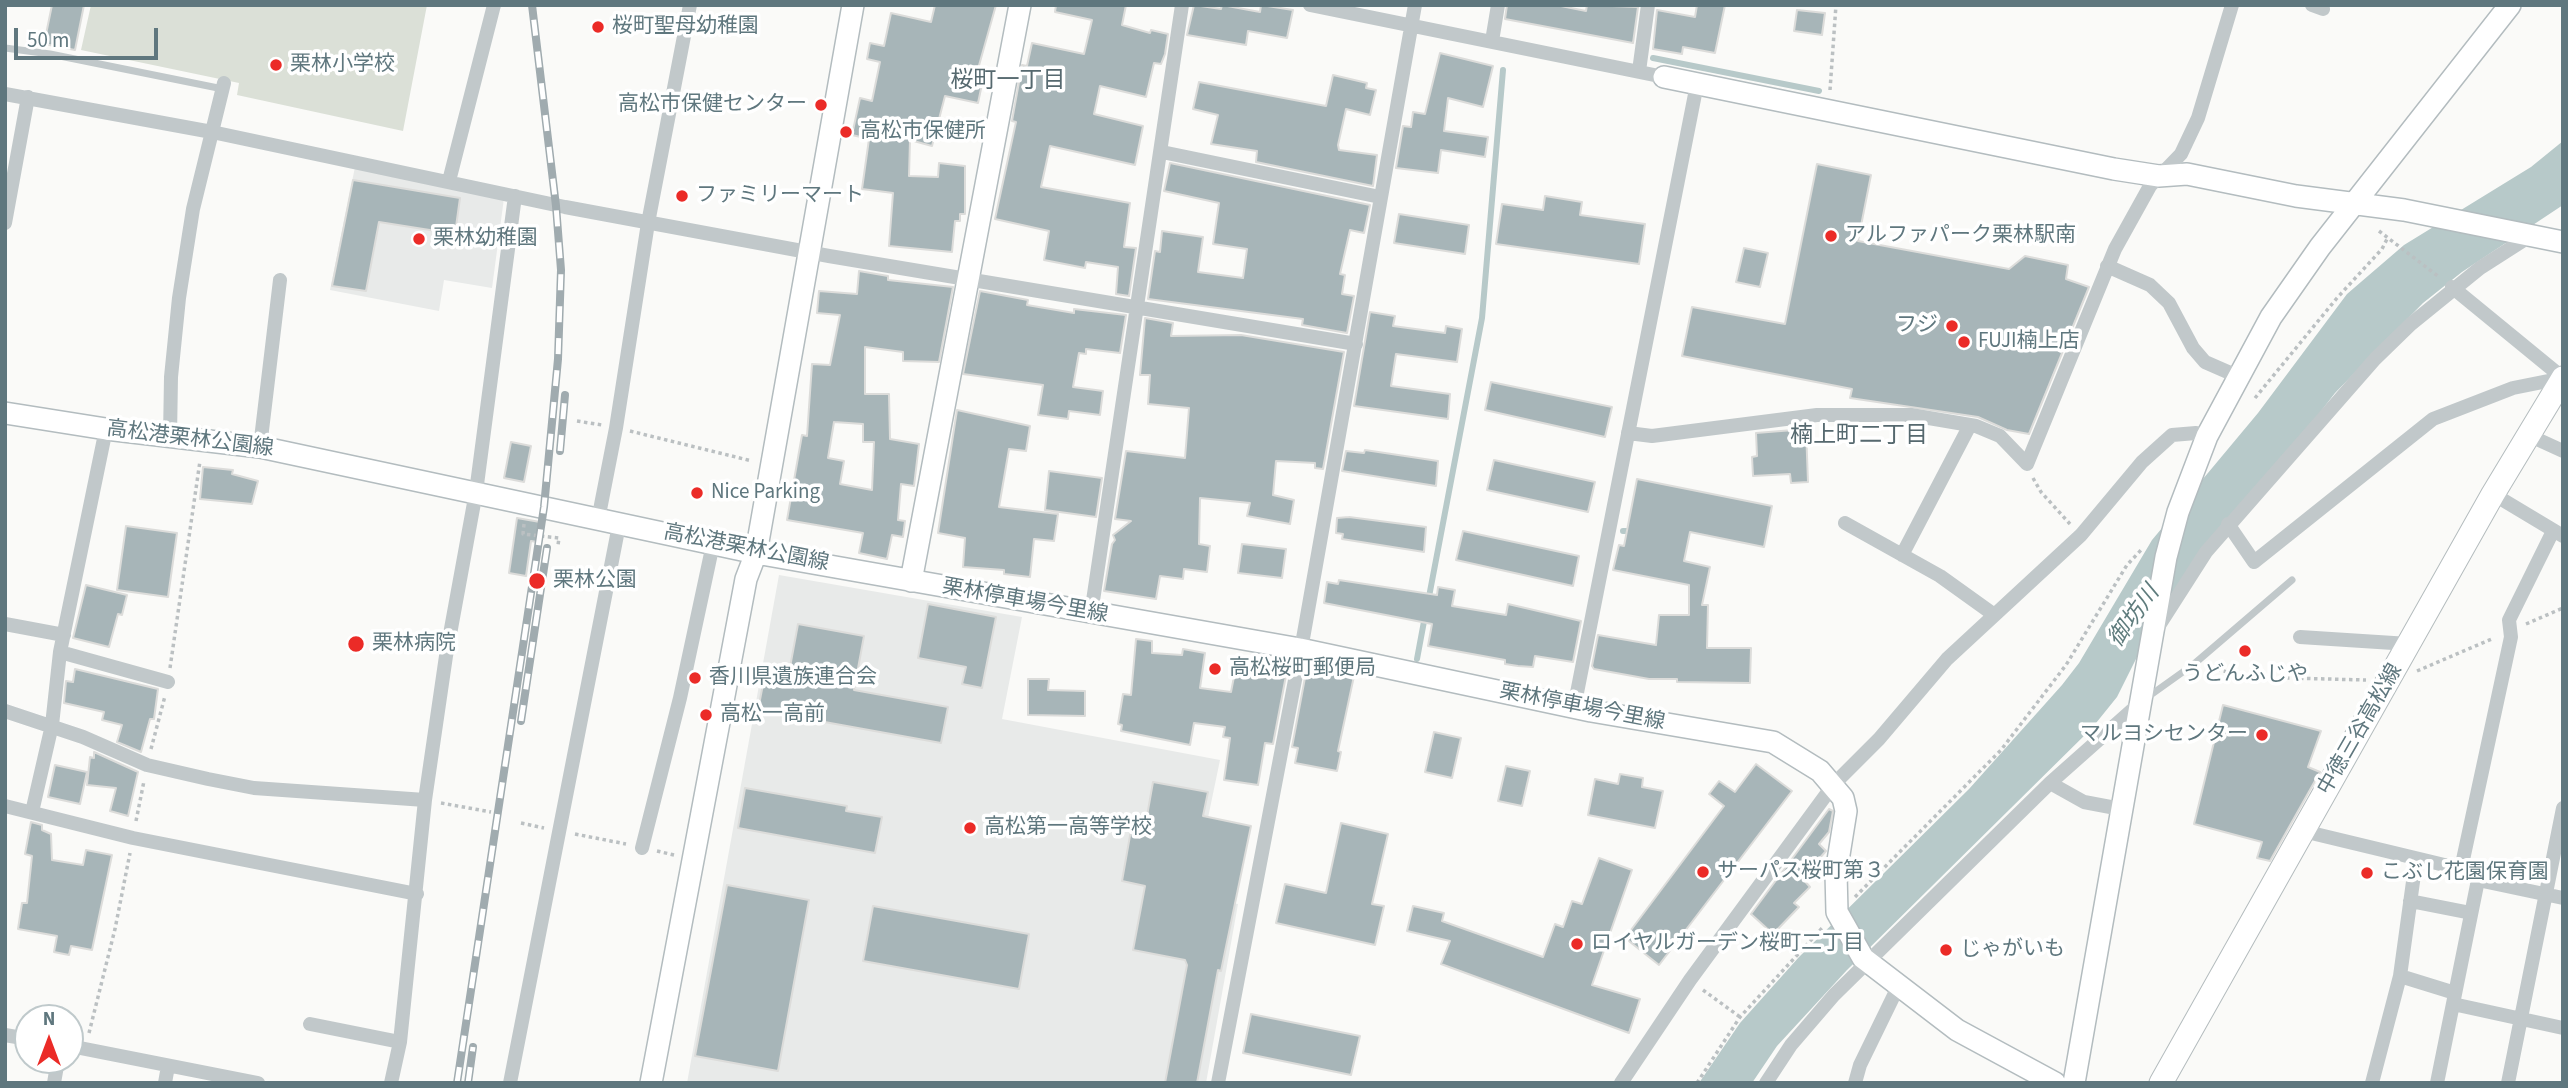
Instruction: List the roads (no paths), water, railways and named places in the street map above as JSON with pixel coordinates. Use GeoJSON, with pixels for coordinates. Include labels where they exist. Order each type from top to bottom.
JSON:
{"type":"FeatureCollection","features":[{"type":"Feature","properties":{"kind":"main road","name":"中徳三谷高松線"},"geometry":{"type":"LineString","coordinates":[[2161,1083],[2493,495],[2563,378]]}},
{"type":"Feature","properties":{"kind":"street"},"geometry":{"type":"LineString","coordinates":[[449,181],[494,5]]}},
{"type":"Feature","properties":{"kind":"street"},"geometry":{"type":"LineString","coordinates":[[510,1083],[559,831],[609,522],[617,428],[648,223],[690,5]]}},
{"type":"Feature","properties":{"kind":"street"},"geometry":{"type":"LineString","coordinates":[[651,1083],[746,579],[757,552],[853,5]]}},
{"type":"Feature","properties":{"kind":"street"},"geometry":{"type":"LineString","coordinates":[[911,581],[1020,5]]}},
{"type":"Feature","properties":{"kind":"street"},"geometry":{"type":"LineString","coordinates":[[1091,614],[1182,5]]}},
{"type":"Feature","properties":{"kind":"street"},"geometry":{"type":"LineString","coordinates":[[1310,5],[2159,176],[2187,174],[2443,218],[2563,242]]}},
{"type":"Feature","properties":{"kind":"street"},"geometry":{"type":"LineString","coordinates":[[1218,1083],[1356,344],[1415,5]]}},
{"type":"Feature","properties":{"kind":"street"},"geometry":{"type":"LineString","coordinates":[[1492,41],[1498,5]]}},
{"type":"Feature","properties":{"kind":"street"},"geometry":{"type":"LineString","coordinates":[[1639,71],[1648,5]]}},
{"type":"Feature","properties":{"kind":"street"},"geometry":{"type":"LineString","coordinates":[[1628,433],[1652,436],[1817,415],[1911,415],[1970,425],[2000,436],[2027,464],[2108,266],[2150,186],[2181,154],[2198,118],[2232,5]]}},
{"type":"Feature","properties":{"kind":"street"},"geometry":{"type":"LineString","coordinates":[[2074,1083],[2138,704],[2166,557],[2185,491],[2207,436],[2237,376],[2272,317],[2354,204],[2510,5]]}},
{"type":"Feature","properties":{"kind":"street"},"geometry":{"type":"LineString","coordinates":[[1574,708],[1697,84]]}},
{"type":"Feature","properties":{"kind":"street"},"geometry":{"type":"LineString","coordinates":[[170,437],[170,377],[179,298],[193,209],[224,86]]}},
{"type":"Feature","properties":{"kind":"street"},"geometry":{"type":"LineString","coordinates":[[5,94],[212,132],[648,223],[1356,344]]}},
{"type":"Feature","properties":{"kind":"street"},"geometry":{"type":"LineString","coordinates":[[5,223],[7,197],[28,97]]}},
{"type":"Feature","properties":{"kind":"street"},"geometry":{"type":"LineString","coordinates":[[1162,152],[1380,197]]}},
{"type":"Feature","properties":{"kind":"street"},"geometry":{"type":"LineString","coordinates":[[391,1083],[400,1042],[425,800],[446,656],[476,492],[514,196]]}},
{"type":"Feature","properties":{"kind":"street"},"geometry":{"type":"LineString","coordinates":[[2151,638],[2206,552],[2228,524],[2375,359],[2453,288],[2525,235]]}},
{"type":"Feature","properties":{"kind":"street"},"geometry":{"type":"LineString","coordinates":[[2108,266],[2150,285],[2169,303],[2193,348],[2205,362],[2237,376]]}},
{"type":"Feature","properties":{"kind":"street"},"geometry":{"type":"LineString","coordinates":[[260,447],[280,280]]}},
{"type":"Feature","properties":{"kind":"street"},"geometry":{"type":"LineString","coordinates":[[2453,288],[2563,378]]}},
{"type":"Feature","properties":{"kind":"street"},"geometry":{"type":"LineString","coordinates":[[2228,524],[2254,562],[2433,419],[2513,388],[2563,378]]}},
{"type":"Feature","properties":{"kind":"street","name":"高松港栗林公園線"},"geometry":{"type":"LineString","coordinates":[[5,413],[106,429],[260,447],[713,544],[911,581]]}},
{"type":"Feature","properties":{"kind":"street"},"geometry":{"type":"LineString","coordinates":[[1902,555],[1970,425]]}},
{"type":"Feature","properties":{"kind":"street"},"geometry":{"type":"LineString","coordinates":[[32,812],[52,725],[60,652],[106,429]]}},
{"type":"Feature","properties":{"kind":"street"},"geometry":{"type":"LineString","coordinates":[[1621,1083],[1690,980],[1834,785],[1879,739],[1947,659],[2081,535],[2142,462],[2172,435],[2196,433],[2207,436]]}},
{"type":"Feature","properties":{"kind":"street"},"geometry":{"type":"LineString","coordinates":[[2528,435],[2563,451]]}},
{"type":"Feature","properties":{"kind":"street"},"geometry":{"type":"LineString","coordinates":[[2461,869],[2511,637],[2509,620],[2558,533],[2493,495]]}},
{"type":"Feature","properties":{"kind":"street"},"geometry":{"type":"LineString","coordinates":[[1845,523],[1940,576],[1993,614]]}},
{"type":"Feature","properties":{"kind":"street"},"geometry":{"type":"LineString","coordinates":[[642,848],[680,698],[713,544]]}},
{"type":"Feature","properties":{"kind":"street","name":"栗林停車場今里線"},"geometry":{"type":"LineString","coordinates":[[911,581],[1300,649],[1574,708],[1773,742],[1801,757],[1834,785]]}},
{"type":"Feature","properties":{"kind":"street"},"geometry":{"type":"LineString","coordinates":[[5,624],[64,635]]}},
{"type":"Feature","properties":{"kind":"street"},"geometry":{"type":"LineString","coordinates":[[2300,637],[2409,644]]}},
{"type":"Feature","properties":{"kind":"street"},"geometry":{"type":"LineString","coordinates":[[60,652],[168,682]]}},
{"type":"Feature","properties":{"kind":"street"},"geometry":{"type":"LineString","coordinates":[[1766,1083],[1791,1045],[1865,960],[2050,783],[2138,704]]}},
{"type":"Feature","properties":{"kind":"street"},"geometry":{"type":"LineString","coordinates":[[5,711],[52,725],[147,765],[208,779],[254,788],[425,800]]}},
{"type":"Feature","properties":{"kind":"street"},"geometry":{"type":"LineString","coordinates":[[2050,783],[2084,802],[2121,809]]}},
{"type":"Feature","properties":{"kind":"street"},"geometry":{"type":"LineString","coordinates":[[1834,785],[1846,811],[1836,873],[1838,916],[1865,960],[1957,1030],[2055,1083]]}},
{"type":"Feature","properties":{"kind":"street"},"geometry":{"type":"LineString","coordinates":[[5,806],[133,838],[417,894]]}},
{"type":"Feature","properties":{"kind":"street"},"geometry":{"type":"LineString","coordinates":[[2508,1083],[2563,808]]}},
{"type":"Feature","properties":{"kind":"street"},"geometry":{"type":"LineString","coordinates":[[2303,831],[2461,869],[2478,880],[2563,898]]}},
{"type":"Feature","properties":{"kind":"street"},"geometry":{"type":"LineString","coordinates":[[2372,1083],[2400,976],[2416,860]]}},
{"type":"Feature","properties":{"kind":"street"},"geometry":{"type":"LineString","coordinates":[[2437,1083],[2478,880]]}},
{"type":"Feature","properties":{"kind":"street"},"geometry":{"type":"LineString","coordinates":[[2410,901],[2471,913]]}},
{"type":"Feature","properties":{"kind":"street"},"geometry":{"type":"LineString","coordinates":[[2400,976],[2454,998],[2521,1019],[2563,1028]]}},
{"type":"Feature","properties":{"kind":"street"},"geometry":{"type":"LineString","coordinates":[[1855,1083],[1898,987]]}},
{"type":"Feature","properties":{"kind":"street"},"geometry":{"type":"LineString","coordinates":[[310,1024],[400,1042]]}},
{"type":"Feature","properties":{"kind":"street"},"geometry":{"type":"LineString","coordinates":[[84,1049],[257,1083]]}},
{"type":"Feature","properties":{"kind":"street"},"geometry":{"type":"LineString","coordinates":[[165,1083],[168,1066]]}},
{"type":"Feature","properties":{"kind":"lane"},"geometry":{"type":"LineString","coordinates":[[5,48],[224,86]]}},
{"type":"Feature","properties":{"kind":"lane"},"geometry":{"type":"LineString","coordinates":[[2138,704],[2194,664],[2292,580]]}},
{"type":"Feature","properties":{"kind":"water","name":"御坊川"},"geometry":{"type":"Polygon","coordinates":[[[2563,141],[2563,205],[2462,272],[2423,303],[2335,393],[2149,633],[2117,697],[2092,728],[1847,970],[1777,1046],[1752,1083],[1699,1083],[1740,1023],[1799,957],[1969,789],[2062,685],[2079,663],[2152,540],[2258,413],[2347,294],[2404,245],[2531,167],[2563,141]]]}},
{"type":"Feature","properties":{"kind":"waterway"},"geometry":{"type":"LineString","coordinates":[[1653,58],[1819,91]]}},
{"type":"Feature","properties":{"kind":"waterway"},"geometry":{"type":"LineString","coordinates":[[1428,602],[1482,318],[1503,70]]}},
{"type":"Feature","properties":{"kind":"waterway"},"geometry":{"type":"LineString","coordinates":[[1623,531],[1635,531]]}},
{"type":"Feature","properties":{"kind":"waterway"},"geometry":{"type":"LineString","coordinates":[[1417,659],[1425,616]]}},
{"type":"Feature","properties":{"kind":"railway"},"geometry":{"type":"LineString","coordinates":[[457,1083],[544,507],[558,359],[561,270],[532,5]]}},
{"type":"Feature","properties":{"kind":"railway"},"geometry":{"type":"LineString","coordinates":[[560,451],[565,395]]}},
{"type":"Feature","properties":{"kind":"railway"},"geometry":{"type":"LineString","coordinates":[[521,721],[547,548]]}},
{"type":"Feature","properties":{"kind":"railway"},"geometry":{"type":"LineString","coordinates":[[468,1083],[473,1047]]}},
{"type":"Feature","properties":{"kind":"place","name":"桜町聖母幼稚園"},"geometry":{"type":"Point","coordinates":[598,27]}},
{"type":"Feature","properties":{"kind":"place","name":"栗林小学校"},"geometry":{"type":"Point","coordinates":[276,65]}},
{"type":"Feature","properties":{"kind":"place","name":"高松市保健センター"},"geometry":{"type":"Point","coordinates":[821,105]}},
{"type":"Feature","properties":{"kind":"place","name":"高松市保健所"},"geometry":{"type":"Point","coordinates":[846,132]}},
{"type":"Feature","properties":{"kind":"place","name":"ファミリーマート"},"geometry":{"type":"Point","coordinates":[682,196]}},
{"type":"Feature","properties":{"kind":"place","name":"アルファパーク栗林駅南"},"geometry":{"type":"Point","coordinates":[1831,236]}},
{"type":"Feature","properties":{"kind":"place","name":"栗林幼稚園"},"geometry":{"type":"Point","coordinates":[419,239]}},
{"type":"Feature","properties":{"kind":"place","name":"フジ"},"geometry":{"type":"Point","coordinates":[1952,326]}},
{"type":"Feature","properties":{"kind":"place","name":"FUJI楠上店"},"geometry":{"type":"Point","coordinates":[1964,342]}},
{"type":"Feature","properties":{"kind":"place","name":"Nice Parking"},"geometry":{"type":"Point","coordinates":[697,493]}},
{"type":"Feature","properties":{"kind":"place","name":"栗林公園"},"geometry":{"type":"Point","coordinates":[537,581]}},
{"type":"Feature","properties":{"kind":"place","name":"栗林病院"},"geometry":{"type":"Point","coordinates":[356,644]}},
{"type":"Feature","properties":{"kind":"place","name":"うどんふじや"},"geometry":{"type":"Point","coordinates":[2245,651]}},
{"type":"Feature","properties":{"kind":"place","name":"高松桜町郵便局"},"geometry":{"type":"Point","coordinates":[1215,669]}},
{"type":"Feature","properties":{"kind":"place","name":"香川県遺族連合会"},"geometry":{"type":"Point","coordinates":[695,678]}},
{"type":"Feature","properties":{"kind":"place","name":"高松一高前"},"geometry":{"type":"Point","coordinates":[706,715]}},
{"type":"Feature","properties":{"kind":"place","name":"マルヨシセンター"},"geometry":{"type":"Point","coordinates":[2262,735]}},
{"type":"Feature","properties":{"kind":"place","name":"高松第一高等学校"},"geometry":{"type":"Point","coordinates":[970,828]}},
{"type":"Feature","properties":{"kind":"place","name":"サーパス桜町第３"},"geometry":{"type":"Point","coordinates":[1703,872]}},
{"type":"Feature","properties":{"kind":"place","name":"こぶし花園保育園"},"geometry":{"type":"Point","coordinates":[2367,873]}},
{"type":"Feature","properties":{"kind":"place","name":"ロイヤルガーデン桜町二丁目"},"geometry":{"type":"Point","coordinates":[1577,944]}},
{"type":"Feature","properties":{"kind":"place","name":"じゃがいも"},"geometry":{"type":"Point","coordinates":[1946,950]}},
{"type":"Feature","properties":{"kind":"district","name":"桜町一丁目"},"geometry":{"type":"Point","coordinates":[1008,82]}},
{"type":"Feature","properties":{"kind":"district","name":"楠上町二丁目"},"geometry":{"type":"Point","coordinates":[1859,437]}}]}
